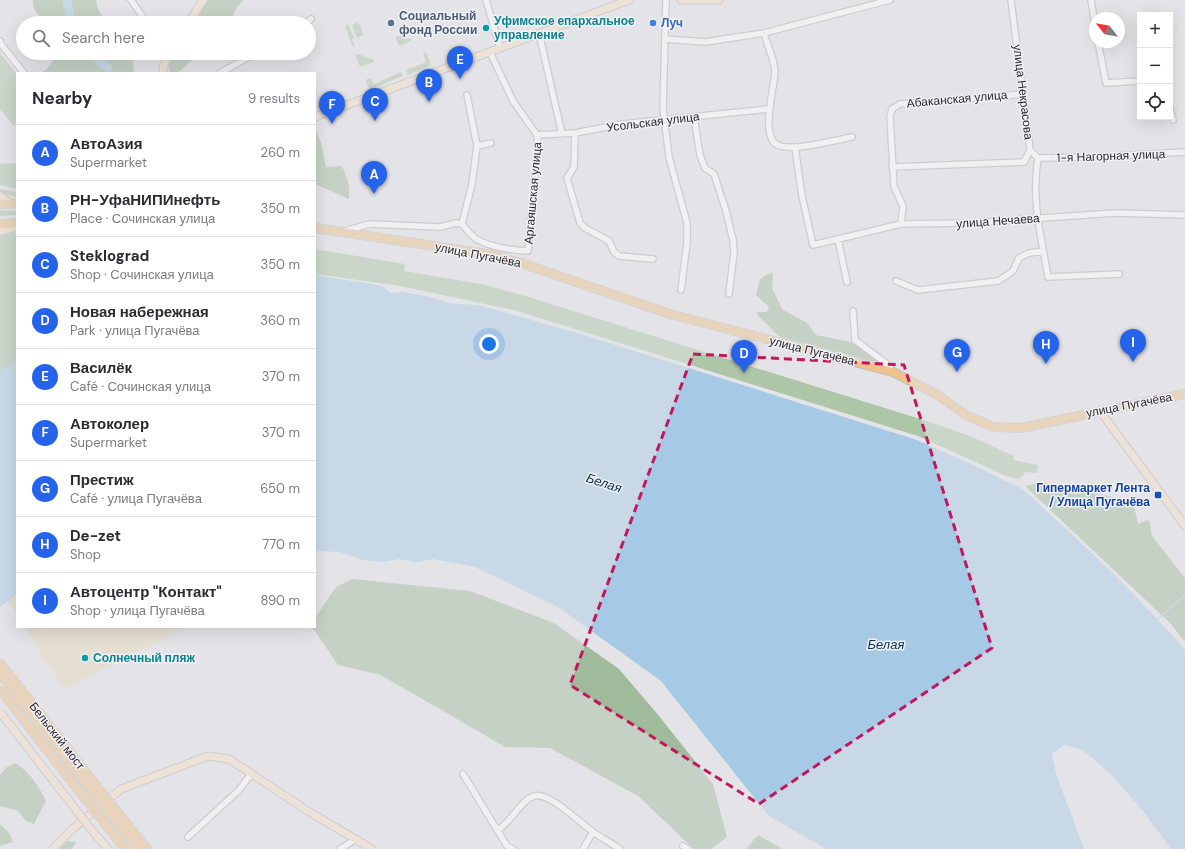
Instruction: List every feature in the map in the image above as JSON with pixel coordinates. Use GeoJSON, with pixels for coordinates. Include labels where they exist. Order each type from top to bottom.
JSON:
{"type":"FeatureCollection","features":[{"type":"Feature","properties":{"kind":"main road"},"geometry":{"type":"LineString","coordinates":[[193,16],[203,0]]}},
{"type":"Feature","properties":{"kind":"main road"},"geometry":{"type":"LineString","coordinates":[[316,118],[629,0]]}},
{"type":"Feature","properties":{"kind":"main road"},"geometry":{"type":"LineString","coordinates":[[681,0],[719,0]]}},
{"type":"Feature","properties":{"kind":"main road"},"geometry":{"type":"LineString","coordinates":[[162,72],[165,60]]}},
{"type":"Feature","properties":{"kind":"main road"},"geometry":{"type":"LineString","coordinates":[[0,196],[14,203]]}},
{"type":"Feature","properties":{"kind":"main road"},"geometry":{"type":"LineString","coordinates":[[0,204],[14,203]]}},
{"type":"Feature","properties":{"kind":"main road"},"geometry":{"type":"LineString","coordinates":[[0,221],[15,224]]}},
{"type":"Feature","properties":{"kind":"main road"},"geometry":{"type":"LineString","coordinates":[[0,224],[15,224]]}},
{"type":"Feature","properties":{"kind":"main road"},"geometry":{"type":"LineString","coordinates":[[0,231],[15,224]]}},
{"type":"Feature","properties":{"kind":"main road","name":"улица Пугачёва"},"geometry":{"type":"LineString","coordinates":[[316,228],[487,254],[522,263],[670,314],[893,372],[936,394],[966,415],[994,427],[1009,429],[1021,428],[1185,394]]}},
{"type":"Feature","properties":{"kind":"main road"},"geometry":{"type":"LineString","coordinates":[[1100,411],[1185,526]]}},
{"type":"Feature","properties":{"kind":"main road","name":"Бельский мост"},"geometry":{"type":"LineString","coordinates":[[0,663],[112,810]]}},
{"type":"Feature","properties":{"kind":"main road","name":"Бельский мост"},"geometry":{"type":"LineString","coordinates":[[0,674],[112,810]]}},
{"type":"Feature","properties":{"kind":"main road","name":"Бельский мост"},"geometry":{"type":"LineString","coordinates":[[0,690],[125,849]]}},
{"type":"Feature","properties":{"kind":"main road"},"geometry":{"type":"LineString","coordinates":[[0,712],[108,849]]}},
{"type":"Feature","properties":{"kind":"main road"},"geometry":{"type":"LineString","coordinates":[[53,849],[70,831],[121,789],[208,756],[229,759],[311,813],[372,849]]}},
{"type":"Feature","properties":{"kind":"main road"},"geometry":{"type":"LineString","coordinates":[[112,810],[138,849]]}},
{"type":"Feature","properties":{"kind":"main road"},"geometry":{"type":"LineString","coordinates":[[112,810],[147,849]]}},
{"type":"Feature","properties":{"kind":"street"},"geometry":{"type":"LineString","coordinates":[[131,0],[142,16]]}},
{"type":"Feature","properties":{"kind":"street"},"geometry":{"type":"LineString","coordinates":[[486,0],[500,48]]}},
{"type":"Feature","properties":{"kind":"street"},"geometry":{"type":"LineString","coordinates":[[666,0],[665,121],[669,157],[687,223],[687,243],[682,290]]}},
{"type":"Feature","properties":{"kind":"street"},"geometry":{"type":"LineString","coordinates":[[665,39],[705,42],[764,33],[890,0]]}},
{"type":"Feature","properties":{"kind":"street","name":"улица Некрасова"},"geometry":{"type":"LineString","coordinates":[[1011,0],[1030,150],[1038,158]]}},
{"type":"Feature","properties":{"kind":"street"},"geometry":{"type":"LineString","coordinates":[[1091,0],[1093,12]]}},
{"type":"Feature","properties":{"kind":"street"},"geometry":{"type":"LineString","coordinates":[[538,33],[562,134]]}},
{"type":"Feature","properties":{"kind":"street"},"geometry":{"type":"LineString","coordinates":[[764,33],[775,71],[773,92],[768,109],[770,135],[775,143],[779,146],[795,147],[852,137]]}},
{"type":"Feature","properties":{"kind":"street"},"geometry":{"type":"LineString","coordinates":[[0,41],[23,72]]}},
{"type":"Feature","properties":{"kind":"street"},"geometry":{"type":"LineString","coordinates":[[1099,48],[1106,83],[1137,81]]}},
{"type":"Feature","properties":{"kind":"street","name":"Аргаяшская улица"},"geometry":{"type":"LineString","coordinates":[[462,224],[476,238],[483,242],[509,249],[528,251],[538,146],[537,136],[513,101],[490,52]]}},
{"type":"Feature","properties":{"kind":"street"},"geometry":{"type":"LineString","coordinates":[[222,72],[243,60]]}},
{"type":"Feature","properties":{"kind":"street","name":"Абаканская улица"},"geometry":{"type":"LineString","coordinates":[[892,167],[890,116],[892,109],[900,104],[1023,94]]}},
{"type":"Feature","properties":{"kind":"street"},"geometry":{"type":"LineString","coordinates":[[339,232],[369,224],[440,227],[456,223],[462,224],[472,184],[477,146],[467,95]]}},
{"type":"Feature","properties":{"kind":"street","name":"Усольская улица"},"geometry":{"type":"LineString","coordinates":[[537,136],[575,133],[622,124],[665,121],[768,109]]}},
{"type":"Feature","properties":{"kind":"street"},"geometry":{"type":"LineString","coordinates":[[694,117],[700,155],[705,168],[714,174],[726,211],[733,240],[734,252],[728,294]]}},
{"type":"Feature","properties":{"kind":"street"},"geometry":{"type":"LineString","coordinates":[[575,133],[574,166],[567,178],[580,223],[585,228],[609,241],[614,252],[618,256],[653,259]]}},
{"type":"Feature","properties":{"kind":"street"},"geometry":{"type":"LineString","coordinates":[[477,146],[490,143]]}},
{"type":"Feature","properties":{"kind":"street","name":"улица Нечаева"},"geometry":{"type":"LineString","coordinates":[[795,147],[802,196],[813,245],[901,224],[969,223],[1116,213],[1185,215]]}},
{"type":"Feature","properties":{"kind":"street"},"geometry":{"type":"LineString","coordinates":[[901,224],[902,206],[894,187],[892,167],[1024,162],[1030,150]]}},
{"type":"Feature","properties":{"kind":"street","name":"1-я Нагорная улица"},"geometry":{"type":"LineString","coordinates":[[1038,158],[1095,158],[1185,152]]}},
{"type":"Feature","properties":{"kind":"street"},"geometry":{"type":"LineString","coordinates":[[1038,158],[1036,169],[1036,218],[1048,277],[1119,274]]}},
{"type":"Feature","properties":{"kind":"street"},"geometry":{"type":"LineString","coordinates":[[838,239],[847,282]]}},
{"type":"Feature","properties":{"kind":"street"},"geometry":{"type":"LineString","coordinates":[[896,281],[918,290],[998,280],[1013,271],[1019,258],[1029,253],[1043,251]]}},
{"type":"Feature","properties":{"kind":"street"},"geometry":{"type":"LineString","coordinates":[[853,311],[855,340],[887,364],[893,372]]}},
{"type":"Feature","properties":{"kind":"street"},"geometry":{"type":"LineString","coordinates":[[188,837],[239,790],[252,773]]}},
{"type":"Feature","properties":{"kind":"street"},"geometry":{"type":"LineString","coordinates":[[463,774],[509,848]]}},
{"type":"Feature","properties":{"kind":"street"},"geometry":{"type":"LineString","coordinates":[[498,830],[505,826],[526,802],[533,796],[538,795],[553,801],[592,832],[620,849]]}},
{"type":"Feature","properties":{"kind":"street"},"geometry":{"type":"LineString","coordinates":[[583,849],[592,832]]}},
{"type":"Feature","properties":{"kind":"street"},"geometry":{"type":"LineString","coordinates":[[340,849],[356,839]]}},
{"type":"Feature","properties":{"kind":"highlighted area"},"geometry":{"type":"Polygon","coordinates":[[[693,354],[904,365],[992,648],[759,804],[570,685],[693,354]]]}},
{"type":"Feature","properties":{"kind":"green space"},"geometry":{"type":"Polygon","coordinates":[[[33,0],[96,0],[98,9],[102,16],[39,16],[33,4],[33,0]]]}},
{"type":"Feature","properties":{"kind":"green space"},"geometry":{"type":"Polygon","coordinates":[[[208,0],[243,0],[237,7],[233,16],[198,16],[208,0]]]}},
{"type":"Feature","properties":{"kind":"green space"},"geometry":{"type":"Polygon","coordinates":[[[358,22],[364,35],[357,38],[352,25],[358,22]]]}},
{"type":"Feature","properties":{"kind":"green space"},"geometry":{"type":"Polygon","coordinates":[[[348,24],[354,38],[352,39],[355,46],[353,47],[345,26],[348,24]]]}},
{"type":"Feature","properties":{"kind":"green space"},"geometry":{"type":"Polygon","coordinates":[[[397,36],[402,36],[405,39],[409,38],[412,40],[399,46],[396,39],[397,36]]]}},
{"type":"Feature","properties":{"kind":"green space"},"geometry":{"type":"Polygon","coordinates":[[[426,52],[431,65],[408,75],[406,70],[426,62],[423,53],[426,52]]]}},
{"type":"Feature","properties":{"kind":"green space"},"geometry":{"type":"Polygon","coordinates":[[[0,53],[16,73],[16,124],[14,126],[0,109],[0,53]]]}},
{"type":"Feature","properties":{"kind":"green space"},"geometry":{"type":"Polygon","coordinates":[[[358,54],[374,60],[374,62],[360,67],[355,55],[358,54]]]}},
{"type":"Feature","properties":{"kind":"green space"},"geometry":{"type":"Polygon","coordinates":[[[53,60],[133,60],[134,72],[43,72],[53,60]]]}},
{"type":"Feature","properties":{"kind":"green space"},"geometry":{"type":"Polygon","coordinates":[[[171,60],[192,60],[179,72],[170,72],[168,66],[171,60]]]}},
{"type":"Feature","properties":{"kind":"green space"},"geometry":{"type":"Polygon","coordinates":[[[401,72],[403,76],[370,90],[365,80],[371,78],[374,84],[401,72]]]}},
{"type":"Feature","properties":{"kind":"green space"},"geometry":{"type":"Polygon","coordinates":[[[316,130],[321,143],[326,167],[342,166],[349,184],[349,199],[316,184],[316,130]]]}},
{"type":"Feature","properties":{"kind":"green space"},"geometry":{"type":"Polygon","coordinates":[[[16,163],[16,189],[0,185],[0,164],[16,163]]]}},
{"type":"Feature","properties":{"kind":"green space"},"geometry":{"type":"Polygon","coordinates":[[[0,189],[16,192],[16,197],[0,193],[0,189]]]}},
{"type":"Feature","properties":{"kind":"green space"},"geometry":{"type":"Polygon","coordinates":[[[0,210],[16,211],[16,215],[0,216],[0,210]]]}},
{"type":"Feature","properties":{"kind":"green space"},"geometry":{"type":"Polygon","coordinates":[[[16,233],[16,362],[0,370],[0,234],[16,233]]]}},
{"type":"Feature","properties":{"kind":"green space"},"geometry":{"type":"Polygon","coordinates":[[[316,249],[405,264],[404,271],[481,284],[525,296],[933,423],[972,437],[1014,456],[1013,460],[1038,465],[1037,473],[1024,472],[1023,476],[1017,479],[1006,476],[918,436],[514,310],[400,286],[316,274],[316,249]]]}},
{"type":"Feature","properties":{"kind":"green space"},"geometry":{"type":"Polygon","coordinates":[[[773,273],[772,288],[782,309],[807,323],[816,335],[855,343],[877,360],[874,362],[780,337],[758,316],[757,312],[767,312],[769,307],[756,295],[760,279],[773,273]]]}},
{"type":"Feature","properties":{"kind":"green space"},"geometry":{"type":"Polygon","coordinates":[[[1043,482],[1122,499],[1134,507],[1138,524],[1147,520],[1150,523],[1152,536],[1185,578],[1185,642],[1171,624],[1025,486],[1043,482]]]}},
{"type":"Feature","properties":{"kind":"green space"},"geometry":{"type":"Polygon","coordinates":[[[352,579],[470,591],[554,623],[619,669],[659,716],[713,784],[727,837],[711,849],[694,849],[638,796],[550,748],[505,747],[381,675],[338,665],[313,628],[316,628],[316,617],[336,587],[352,579]]]}},
{"type":"Feature","properties":{"kind":"green space"},"geometry":{"type":"Polygon","coordinates":[[[15,763],[33,779],[46,801],[34,824],[26,821],[18,811],[0,806],[0,775],[7,767],[15,763]]]}},
{"type":"Feature","properties":{"kind":"green space"},"geometry":{"type":"Polygon","coordinates":[[[0,824],[9,833],[13,842],[0,846],[0,824]]]}},
{"type":"Feature","properties":{"kind":"green space"},"geometry":{"type":"Polygon","coordinates":[[[758,835],[783,849],[746,849],[758,835]]]}},
{"type":"Feature","properties":{"kind":"green space"},"geometry":{"type":"Polygon","coordinates":[[[67,841],[76,842],[72,849],[59,849],[67,841]]]}},
{"type":"Feature","properties":{"kind":"sand"},"geometry":{"type":"Polygon","coordinates":[[[16,595],[16,613],[8,601],[16,595]]]}},
{"type":"Feature","properties":{"kind":"sand","name":"Солнечный пляж"},"geometry":{"type":"Polygon","coordinates":[[[25,628],[184,628],[64,689],[25,628]]]}},
{"type":"Feature","properties":{"kind":"water","name":"Белая"},"geometry":{"type":"Polygon","coordinates":[[[316,275],[377,285],[383,287],[391,293],[402,292],[426,296],[453,304],[479,305],[577,333],[917,440],[1020,487],[1105,566],[1166,628],[1185,650],[1185,849],[1171,849],[1143,811],[1112,775],[1083,750],[1065,745],[1052,753],[1056,774],[1084,849],[826,849],[769,816],[661,681],[558,607],[475,567],[434,559],[416,562],[399,559],[382,562],[363,560],[340,552],[316,551],[316,275]]]}},
{"type":"Feature","properties":{"kind":"water"},"geometry":{"type":"Polygon","coordinates":[[[16,362],[16,595],[0,607],[0,370],[16,362]]]}},
{"type":"Feature","properties":{"kind":"waterway"},"geometry":{"type":"LineString","coordinates":[[67,0],[70,16]]}},
{"type":"Feature","properties":{"kind":"waterway"},"geometry":{"type":"LineString","coordinates":[[99,60],[108,68]]}},
{"type":"Feature","properties":{"kind":"waterway"},"geometry":{"type":"LineString","coordinates":[[1158,619],[1185,595]]}},
{"type":"Feature","properties":{"kind":"place","name":"Социальный фонд России"},"geometry":{"type":"Point","coordinates":[391,23]}},
{"type":"Feature","properties":{"kind":"place","name":"Луч"},"geometry":{"type":"Point","coordinates":[653,23]}},
{"type":"Feature","properties":{"kind":"place","name":"Уфимское епархальное управление"},"geometry":{"type":"Point","coordinates":[486,28]}},
{"type":"Feature","properties":{"kind":"place","name":"Василёк"},"geometry":{"type":"Point","coordinates":[460,79]}},
{"type":"Feature","properties":{"kind":"place","name":"РН-УфаНИПИнефть"},"geometry":{"type":"Point","coordinates":[429,102]}},
{"type":"Feature","properties":{"kind":"place","name":"Steklograd"},"geometry":{"type":"Point","coordinates":[375,121]}},
{"type":"Feature","properties":{"kind":"place","name":"Автоколер"},"geometry":{"type":"Point","coordinates":[332,124]}},
{"type":"Feature","properties":{"kind":"place","name":"АвтоАзия"},"geometry":{"type":"Point","coordinates":[374,194]}},
{"type":"Feature","properties":{"kind":"place","name":"Автоцентр \"Контакт\""},"geometry":{"type":"Point","coordinates":[1133,362]}},
{"type":"Feature","properties":{"kind":"place","name":"De-zet"},"geometry":{"type":"Point","coordinates":[1046,364]}},
{"type":"Feature","properties":{"kind":"place","name":"Престиж"},"geometry":{"type":"Point","coordinates":[957,372]}},
{"type":"Feature","properties":{"kind":"place","name":"Новая набережная"},"geometry":{"type":"Point","coordinates":[744,373]}},
{"type":"Feature","properties":{"kind":"place","name":"Гипермаркет Лента / Улица Пугачёва"},"geometry":{"type":"Point","coordinates":[1158,495]}},
{"type":"Feature","properties":{"kind":"place","name":"Солнечный пляж"},"geometry":{"type":"Point","coordinates":[85,658]}}]}
